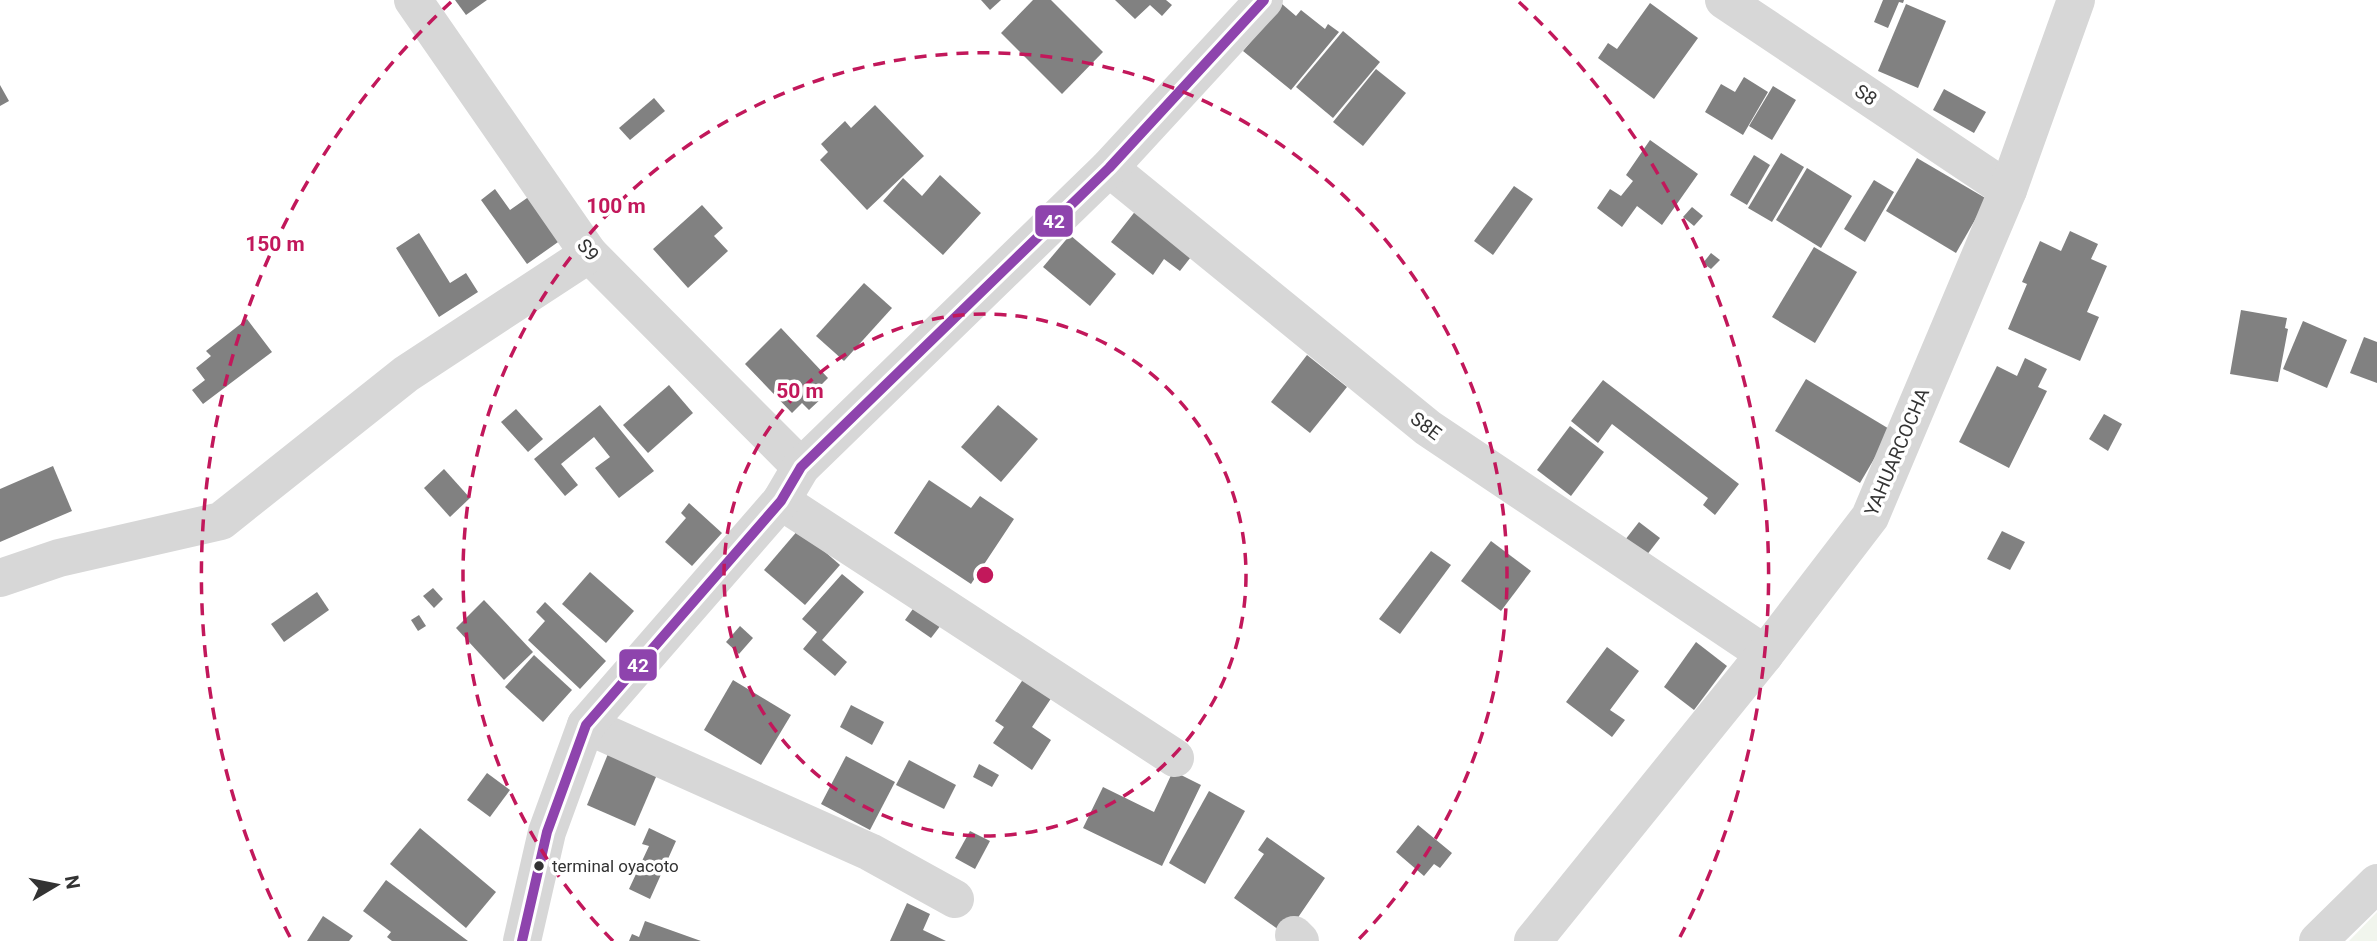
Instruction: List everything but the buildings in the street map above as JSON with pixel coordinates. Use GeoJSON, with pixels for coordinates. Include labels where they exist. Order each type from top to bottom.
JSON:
{"type":"FeatureCollection","features":[{"type":"Feature","properties":{"kind":"street","name":"S9"},"geometry":{"type":"LineString","coordinates":[[413,0],[589,254],[801,467]]}},
{"type":"Feature","properties":{"kind":"street"},"geometry":{"type":"LineString","coordinates":[[522,941],[547,832],[586,725],[781,501],[801,467],[1109,168],[1264,0]]}},
{"type":"Feature","properties":{"kind":"street","name":"S8"},"geometry":{"type":"LineString","coordinates":[[1724,0],[2008,190]]}},
{"type":"Feature","properties":{"kind":"street","name":"YAHUARCOCHA"},"geometry":{"type":"LineString","coordinates":[[1533,941],[1765,654],[1870,517],[2008,190],[2076,0]]}},
{"type":"Feature","properties":{"kind":"street","name":"S8E"},"geometry":{"type":"LineString","coordinates":[[1109,168],[1428,428],[1765,654]]}},
{"type":"Feature","properties":{"kind":"street"},"geometry":{"type":"LineString","coordinates":[[0,578],[59,558],[221,522],[406,374],[589,254]]}},
{"type":"Feature","properties":{"kind":"street"},"geometry":{"type":"LineString","coordinates":[[781,501],[1175,758]]}},
{"type":"Feature","properties":{"kind":"street"},"geometry":{"type":"LineString","coordinates":[[586,725],[870,852],[955,899]]}},
{"type":"Feature","properties":{"kind":"street"},"geometry":{"type":"LineString","coordinates":[[2318,941],[2377,883]]}},
{"type":"Feature","properties":{"kind":"shaded area"},"geometry":{"type":"Polygon","coordinates":[[[2377,912],[2377,941],[2349,941],[2377,912]]]}},
{"type":"Feature","properties":{"kind":"transit line","name":"42"},"geometry":{"type":"LineString","coordinates":[[522,941],[547,832],[586,725],[781,501],[801,467],[1109,168],[1264,0]]}},
{"type":"Feature","properties":{"kind":"place","name":"terminal oyacoto"},"geometry":{"type":"Point","coordinates":[539,866]}}]}
